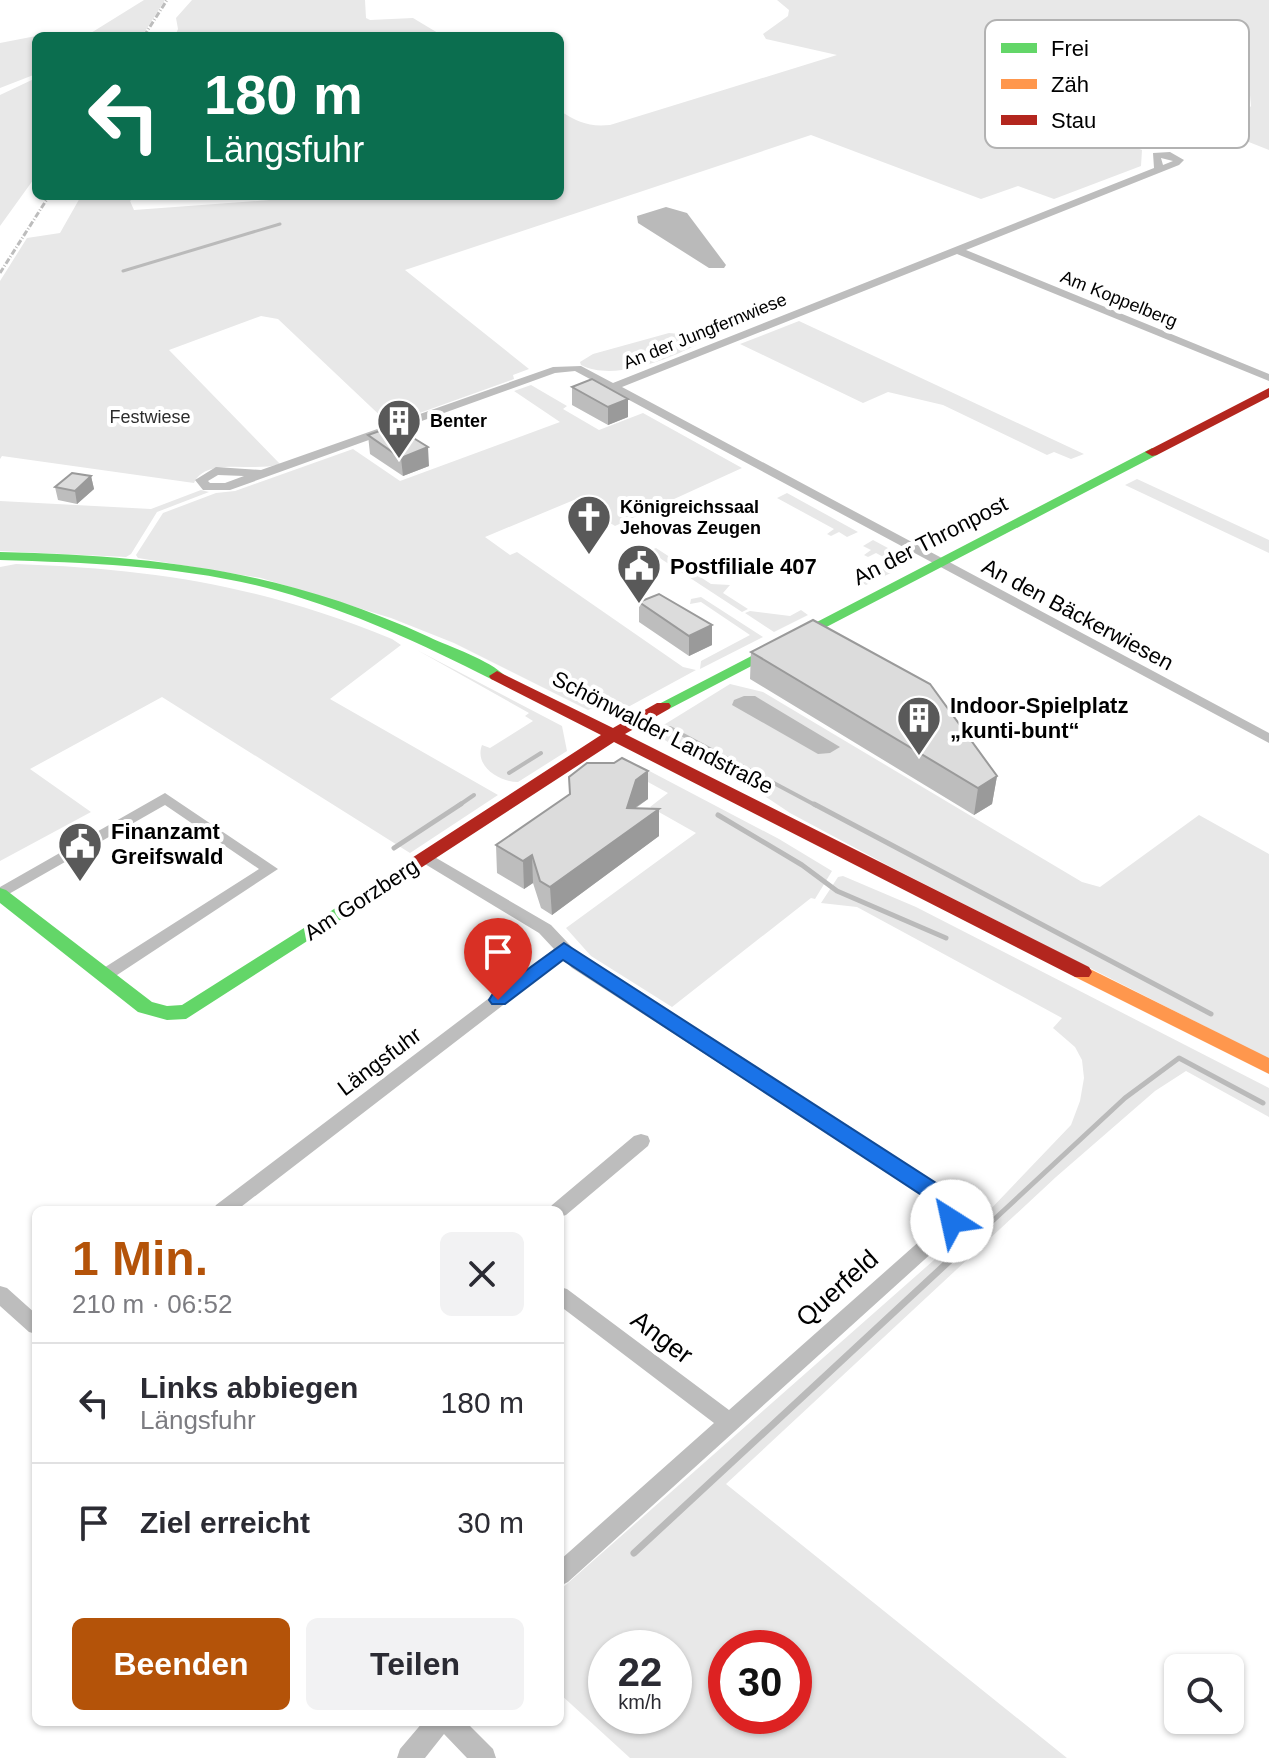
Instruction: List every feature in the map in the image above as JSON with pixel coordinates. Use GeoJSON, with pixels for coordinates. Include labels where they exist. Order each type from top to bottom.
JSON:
{"type":"FeatureCollection","features":[{"type":"Feature","properties":{"kind":"street","name":"An der Jungfernwiese"},"geometry":{"type":"LineString","coordinates":[[261,474],[561,368],[584,370],[615,386],[1159,169]]}},
{"type":"Feature","properties":{"kind":"street","name":"Am Koppelberg"},"geometry":{"type":"LineString","coordinates":[[957,250],[1269,378]]}},
{"type":"Feature","properties":{"kind":"street","name":"An den Bäckerwiesen"},"geometry":{"type":"LineString","coordinates":[[615,386],[1269,739]]}},
{"type":"Feature","properties":{"kind":"street","name":"An der Thronpost"},"geometry":{"type":"LineString","coordinates":[[614,734],[736,666],[1269,392]]}},
{"type":"Feature","properties":{"kind":"street","name":"Schönwalder Landstraße"},"geometry":{"type":"LineString","coordinates":[[0,556],[129,561],[235,577],[291,590],[411,632],[1269,1067]]}},
{"type":"Feature","properties":{"kind":"street","name":"Am Gorzberg"},"geometry":{"type":"LineString","coordinates":[[105,975],[270,869],[165,798],[0,894],[145,1007],[167,1013],[186,1012],[614,734]]}},
{"type":"Feature","properties":{"kind":"street","name":"Querfeld"},"geometry":{"type":"LineString","coordinates":[[426,857],[545,929],[578,964],[942,1198],[952,1214],[948,1227],[564,1571]]}},
{"type":"Feature","properties":{"kind":"street","name":"Längsfuhr"},"geometry":{"type":"LineString","coordinates":[[228,1206],[564,950]]}},
{"type":"Feature","properties":{"kind":"street"},"geometry":{"type":"LineString","coordinates":[[564,1206],[641,1141]]}},
{"type":"Feature","properties":{"kind":"street"},"geometry":{"type":"LineString","coordinates":[[0,1294],[32,1322]]}},
{"type":"Feature","properties":{"kind":"street","name":"Anger"},"geometry":{"type":"LineString","coordinates":[[564,1298],[730,1423]]}},
{"type":"Feature","properties":{"kind":"street"},"geometry":{"type":"LineString","coordinates":[[409,1758],[435,1726]]}},
{"type":"Feature","properties":{"kind":"street"},"geometry":{"type":"LineString","coordinates":[[453,1726],[484,1758]]}},
{"type":"Feature","properties":{"kind":"green space"},"geometry":{"type":"Polygon","coordinates":[[[144,0],[165,0],[145,32],[92,32],[144,0]]]}},
{"type":"Feature","properties":{"kind":"green space"},"geometry":{"type":"Polygon","coordinates":[[[192,0],[365,0],[366,18],[370,20],[413,18],[436,32],[177,32],[176,18],[192,0]]]}},
{"type":"Feature","properties":{"kind":"green space","name":"Festwiese"},"geometry":{"type":"Polygon","coordinates":[[[777,0],[1269,0],[1269,150],[1249,142],[1249,20],[985,20],[985,148],[1137,148],[1142,150],[1141,166],[1054,199],[1018,186],[981,199],[811,135],[405,270],[529,369],[513,375],[514,379],[389,424],[278,319],[261,316],[169,350],[280,464],[220,467],[200,475],[194,483],[2,456],[0,459],[0,281],[27,238],[60,233],[79,200],[131,200],[134,210],[270,200],[564,200],[564,113],[584,123],[610,125],[837,55],[766,39],[763,34],[788,16],[789,10],[777,0]]]}},
{"type":"Feature","properties":{"kind":"green space"},"geometry":{"type":"Polygon","coordinates":[[[32,37],[32,76],[0,88],[0,43],[32,37]]]}},
{"type":"Feature","properties":{"kind":"green space"},"geometry":{"type":"Polygon","coordinates":[[[32,80],[32,182],[0,226],[0,95],[32,80]]]}},
{"type":"Feature","properties":{"kind":"green space"},"geometry":{"type":"Polygon","coordinates":[[[799,321],[1084,454],[1071,459],[1054,452],[1047,455],[943,405],[888,392],[863,403],[740,344],[799,321]]]}},
{"type":"Feature","properties":{"kind":"green space"},"geometry":{"type":"Polygon","coordinates":[[[669,333],[711,337],[665,359],[629,369],[595,370],[581,365],[580,362],[593,354],[669,333]]]}},
{"type":"Feature","properties":{"kind":"green space"},"geometry":{"type":"Polygon","coordinates":[[[531,385],[599,430],[643,413],[742,468],[615,526],[574,500],[485,537],[510,555],[517,552],[683,667],[696,670],[628,707],[604,704],[588,710],[454,643],[391,618],[261,578],[138,558],[136,555],[163,513],[353,449],[400,481],[560,422],[514,391],[531,385]]]}},
{"type":"Feature","properties":{"kind":"green space"},"geometry":{"type":"Polygon","coordinates":[[[1137,479],[1269,540],[1269,553],[1125,485],[1137,479]]]}},
{"type":"Feature","properties":{"kind":"green space"},"geometry":{"type":"Polygon","coordinates":[[[201,490],[209,492],[157,512],[131,554],[126,557],[0,551],[0,501],[151,509],[201,490]]]}},
{"type":"Feature","properties":{"kind":"green space"},"geometry":{"type":"Polygon","coordinates":[[[787,493],[858,532],[847,537],[839,532],[831,536],[827,534],[834,529],[777,498],[787,493]]]}},
{"type":"Feature","properties":{"kind":"green space"},"geometry":{"type":"Polygon","coordinates":[[[873,540],[901,555],[901,568],[866,585],[859,581],[887,567],[887,559],[876,553],[868,557],[864,555],[871,550],[863,546],[873,540]]]}},
{"type":"Feature","properties":{"kind":"green space"},"geometry":{"type":"Polygon","coordinates":[[[656,548],[711,584],[730,585],[723,593],[748,609],[742,612],[649,551],[656,548]]]}},
{"type":"Feature","properties":{"kind":"green space"},"geometry":{"type":"Polygon","coordinates":[[[16,564],[116,570],[208,584],[298,606],[392,639],[401,645],[330,699],[498,795],[410,853],[162,697],[30,769],[91,812],[0,861],[0,567],[16,564]]]}},
{"type":"Feature","properties":{"kind":"green space"},"geometry":{"type":"Polygon","coordinates":[[[701,597],[763,637],[700,669],[701,661],[750,635],[701,602],[690,604],[691,599],[701,597]]]}},
{"type":"Feature","properties":{"kind":"green space"},"geometry":{"type":"Polygon","coordinates":[[[801,610],[808,615],[774,632],[745,613],[790,616],[801,610]]]}},
{"type":"Feature","properties":{"kind":"green space"},"geometry":{"type":"Polygon","coordinates":[[[417,650],[562,726],[567,751],[518,782],[496,776],[482,760],[482,745],[490,748],[533,721],[525,716],[529,713],[417,650]]]}},
{"type":"Feature","properties":{"kind":"green space"},"geometry":{"type":"Polygon","coordinates":[[[730,684],[763,692],[1082,882],[1100,887],[1199,815],[1269,854],[1269,1059],[889,866],[790,813],[751,787],[753,784],[723,769],[725,766],[679,749],[660,737],[662,726],[730,684]]]}},
{"type":"Feature","properties":{"kind":"green space"},"geometry":{"type":"Polygon","coordinates":[[[589,765],[638,765],[779,839],[832,871],[815,899],[811,898],[672,1007],[591,956],[566,928],[696,833],[650,807],[668,793],[628,771],[589,765]]]}},
{"type":"Feature","properties":{"kind":"green space"},"geometry":{"type":"Polygon","coordinates":[[[843,876],[916,907],[1269,1088],[1269,1117],[1186,1071],[1155,1091],[1056,1177],[726,1484],[1067,1758],[630,1758],[604,1734],[692,1734],[692,1630],[588,1630],[588,1720],[564,1698],[564,1586],[985,1215],[1071,1125],[1080,1101],[1084,1078],[1082,1060],[1075,1047],[1053,1028],[1062,1018],[857,907],[821,903],[838,877],[843,876]]]}},
{"type":"Feature","properties":{"kind":"shaded area"},"geometry":{"type":"Polygon","coordinates":[[[666,207],[687,213],[726,265],[724,268],[709,268],[638,223],[637,216],[666,207]]]}},
{"type":"Feature","properties":{"kind":"shaded area"},"geometry":{"type":"Polygon","coordinates":[[[755,696],[840,747],[830,753],[818,754],[732,705],[734,700],[755,696]]]}},
{"type":"Feature","properties":{"kind":"building"},"geometry":{"type":"Polygon","coordinates":[[[592,379],[628,399],[608,407],[572,387],[592,379]]]}},
{"type":"Feature","properties":{"kind":"building"},"geometry":{"type":"Polygon","coordinates":[[[394,426],[428,447],[401,458],[368,435],[394,426]]]}},
{"type":"Feature","properties":{"kind":"building"},"geometry":{"type":"Polygon","coordinates":[[[72,473],[91,476],[75,491],[55,487],[72,473]]]}},
{"type":"Feature","properties":{"kind":"building"},"geometry":{"type":"Polygon","coordinates":[[[659,594],[712,625],[689,636],[639,602],[659,594]]]}},
{"type":"Feature","properties":{"kind":"building"},"geometry":{"type":"Polygon","coordinates":[[[813,620],[930,684],[997,776],[978,788],[751,652],[813,620]]]}},
{"type":"Feature","properties":{"kind":"building"},"geometry":{"type":"Polygon","coordinates":[[[622,758],[648,771],[636,780],[627,808],[659,809],[550,887],[540,881],[532,855],[523,861],[496,845],[570,794],[569,777],[587,763],[614,763],[622,758]]]}},
{"type":"Feature","properties":{"kind":"waterway"},"geometry":{"type":"LineString","coordinates":[[123,271],[280,224]]}},
{"type":"Feature","properties":{"kind":"waterway"},"geometry":{"type":"LineString","coordinates":[[670,728],[817,806]]}},
{"type":"Feature","properties":{"kind":"waterway"},"geometry":{"type":"LineString","coordinates":[[509,773],[541,753]]}},
{"type":"Feature","properties":{"kind":"waterway"},"geometry":{"type":"LineString","coordinates":[[459,805],[474,795]]}},
{"type":"Feature","properties":{"kind":"waterway"},"geometry":{"type":"LineString","coordinates":[[814,804],[1211,1014]]}},
{"type":"Feature","properties":{"kind":"waterway"},"geometry":{"type":"LineString","coordinates":[[394,848],[459,805]]}},
{"type":"Feature","properties":{"kind":"waterway"},"geometry":{"type":"LineString","coordinates":[[718,815],[802,865],[837,891],[946,938]]}},
{"type":"Feature","properties":{"kind":"waterway"},"geometry":{"type":"LineString","coordinates":[[986,1227],[1125,1098],[1179,1058],[1263,1103]]}},
{"type":"Feature","properties":{"kind":"waterway"},"geometry":{"type":"LineString","coordinates":[[634,1553],[988,1225]]}},
{"type":"Feature","properties":{"kind":"railway"},"geometry":{"type":"LineString","coordinates":[[147,32],[167,0]]}},
{"type":"Feature","properties":{"kind":"railway"},"geometry":{"type":"LineString","coordinates":[[0,273],[46,200]]}},
{"type":"Feature","properties":{"kind":"traffic: fast"},"geometry":{"type":"LineString","coordinates":[[663,706],[1152,452]]}},
{"type":"Feature","properties":{"kind":"traffic: fast"},"geometry":{"type":"LineString","coordinates":[[0,556],[156,564],[248,579],[313,596],[376,619],[497,676]]}},
{"type":"Feature","properties":{"kind":"traffic: fast"},"geometry":{"type":"LineString","coordinates":[[0,894],[145,1007],[167,1013],[186,1012],[407,869]]}},
{"type":"Feature","properties":{"kind":"traffic: slow"},"geometry":{"type":"LineString","coordinates":[[1082,972],[1269,1067]]}},
{"type":"Feature","properties":{"kind":"traffic: jam"},"geometry":{"type":"LineString","coordinates":[[1152,452],[1269,392]]}},
{"type":"Feature","properties":{"kind":"traffic: jam"},"geometry":{"type":"LineString","coordinates":[[497,676],[1082,972]]}},
{"type":"Feature","properties":{"kind":"traffic: jam"},"geometry":{"type":"LineString","coordinates":[[407,869],[614,734],[663,706]]}},
{"type":"Feature","properties":{"kind":"place","name":"Benter"},"geometry":{"type":"Point","coordinates":[399,460]}},
{"type":"Feature","properties":{"kind":"place","name":"Königreichssaal Jehovas Zeugen"},"geometry":{"type":"Point","coordinates":[589,556]}},
{"type":"Feature","properties":{"kind":"place","name":"Postfiliale 407"},"geometry":{"type":"Point","coordinates":[639,605]}},
{"type":"Feature","properties":{"kind":"place","name":"Indoor-Spielplatz „kunti-bunt“"},"geometry":{"type":"Point","coordinates":[919,757]}},
{"type":"Feature","properties":{"kind":"place","name":"Finanzamt Greifswald"},"geometry":{"type":"Point","coordinates":[80,883]}},
{"type":"Feature","properties":{"kind":"route"},"geometry":{"type":"LineString","coordinates":[[498,1000],[564,950],[578,964],[942,1198],[952,1214],[952,1221]]}}]}
